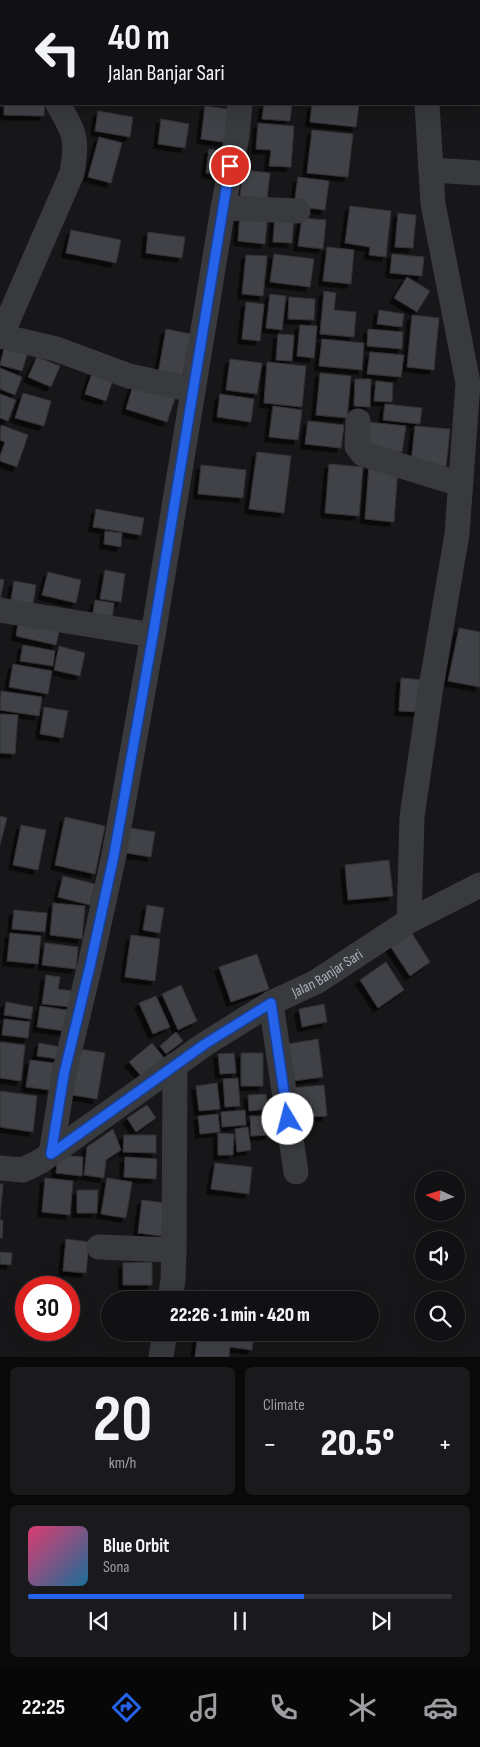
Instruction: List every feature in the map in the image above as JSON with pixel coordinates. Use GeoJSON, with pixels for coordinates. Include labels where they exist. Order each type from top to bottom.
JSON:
{"type":"FeatureCollection","features":[{"type":"Feature","properties":{"kind":"street"},"geometry":{"type":"LineString","coordinates":[[59,105],[72,130],[76,144],[72,173],[1,336],[56,349],[129,376],[193,390]]}},
{"type":"Feature","properties":{"kind":"street"},"geometry":{"type":"LineString","coordinates":[[72,130],[77,127],[81,105]]}},
{"type":"Feature","properties":{"kind":"street"},"geometry":{"type":"LineString","coordinates":[[51,1154],[64,1074],[114,855],[153,635],[222,208],[237,136],[240,105]]}},
{"type":"Feature","properties":{"kind":"street"},"geometry":{"type":"LineString","coordinates":[[409,921],[412,817],[430,692],[457,534],[468,383],[433,204],[426,105]]}},
{"type":"Feature","properties":{"kind":"street"},"geometry":{"type":"LineString","coordinates":[[431,170],[480,173]]}},
{"type":"Feature","properties":{"kind":"street"},"geometry":{"type":"LineString","coordinates":[[222,208],[298,211]]}},
{"type":"Feature","properties":{"kind":"street"},"geometry":{"type":"LineString","coordinates":[[358,420],[356,446],[363,454],[460,484]]}},
{"type":"Feature","properties":{"kind":"street"},"geometry":{"type":"LineString","coordinates":[[0,610],[153,635]]}},
{"type":"Feature","properties":{"kind":"street","name":"Jalan Banjar Sari"},"geometry":{"type":"LineString","coordinates":[[0,1168],[23,1170],[41,1161],[205,1044],[271,1003],[316,982],[409,921],[480,885]]}},
{"type":"Feature","properties":{"kind":"street"},"geometry":{"type":"LineString","coordinates":[[271,1003],[296,1172]]}},
{"type":"Feature","properties":{"kind":"street"},"geometry":{"type":"LineString","coordinates":[[171,1291],[174,1250],[175,1065]]}},
{"type":"Feature","properties":{"kind":"street"},"geometry":{"type":"LineString","coordinates":[[100,1247],[174,1250]]}},
{"type":"Feature","properties":{"kind":"street"},"geometry":{"type":"LineString","coordinates":[[161,1357],[164,1341]]}},
{"type":"Feature","properties":{"kind":"building"},"geometry":{"type":"Polygon","coordinates":[[[4,105],[45,105],[44,116],[4,115],[4,105]]]}},
{"type":"Feature","properties":{"kind":"building"},"geometry":{"type":"Polygon","coordinates":[[[264,105],[292,105],[290,121],[262,119],[264,105]]]}},
{"type":"Feature","properties":{"kind":"building"},"geometry":{"type":"Polygon","coordinates":[[[312,105],[359,105],[356,127],[310,122],[312,105]]]}},
{"type":"Feature","properties":{"kind":"building"},"geometry":{"type":"Polygon","coordinates":[[[205,106],[234,110],[230,143],[201,139],[205,106]]]}},
{"type":"Feature","properties":{"kind":"building"},"geometry":{"type":"Polygon","coordinates":[[[98,111],[133,117],[130,137],[95,131],[98,111]]]}},
{"type":"Feature","properties":{"kind":"building"},"geometry":{"type":"Polygon","coordinates":[[[161,119],[189,124],[185,148],[158,144],[161,119]]]}},
{"type":"Feature","properties":{"kind":"building"},"geometry":{"type":"Polygon","coordinates":[[[258,123],[294,126],[291,167],[269,166],[271,150],[256,149],[258,123]]]}},
{"type":"Feature","properties":{"kind":"building"},"geometry":{"type":"Polygon","coordinates":[[[312,130],[353,134],[348,177],[307,173],[312,130]]]}},
{"type":"Feature","properties":{"kind":"building"},"geometry":{"type":"Polygon","coordinates":[[[99,137],[122,143],[111,183],[88,177],[99,137]]]}},
{"type":"Feature","properties":{"kind":"building"},"geometry":{"type":"Polygon","coordinates":[[[209,149],[230,152],[227,176],[206,173],[209,149]]]}},
{"type":"Feature","properties":{"kind":"building"},"geometry":{"type":"Polygon","coordinates":[[[243,170],[270,173],[266,207],[239,204],[243,170]]]}},
{"type":"Feature","properties":{"kind":"building"},"geometry":{"type":"Polygon","coordinates":[[[298,177],[329,181],[325,210],[294,206],[298,177]]]}},
{"type":"Feature","properties":{"kind":"building"},"geometry":{"type":"Polygon","coordinates":[[[350,206],[391,211],[386,257],[369,255],[370,247],[345,243],[350,206]]]}},
{"type":"Feature","properties":{"kind":"building"},"geometry":{"type":"Polygon","coordinates":[[[240,211],[268,213],[265,244],[238,241],[240,211]]]}},
{"type":"Feature","properties":{"kind":"building"},"geometry":{"type":"Polygon","coordinates":[[[398,213],[416,215],[413,248],[395,247],[398,213]]]}},
{"type":"Feature","properties":{"kind":"building"},"geometry":{"type":"Polygon","coordinates":[[[275,214],[294,216],[292,243],[273,242],[275,214]]]}},
{"type":"Feature","properties":{"kind":"building"},"geometry":{"type":"Polygon","coordinates":[[[302,218],[326,220],[323,249],[298,246],[302,218]]]}},
{"type":"Feature","properties":{"kind":"building"},"geometry":{"type":"Polygon","coordinates":[[[71,230],[121,240],[116,263],[66,253],[71,230]]]}},
{"type":"Feature","properties":{"kind":"building"},"geometry":{"type":"Polygon","coordinates":[[[148,232],[185,237],[182,258],[146,253],[148,232]]]}},
{"type":"Feature","properties":{"kind":"building"},"geometry":{"type":"Polygon","coordinates":[[[327,247],[354,250],[351,284],[323,281],[327,247]]]}},
{"type":"Feature","properties":{"kind":"building"},"geometry":{"type":"Polygon","coordinates":[[[274,254],[314,259],[310,287],[270,282],[274,254]]]}},
{"type":"Feature","properties":{"kind":"building"},"geometry":{"type":"Polygon","coordinates":[[[392,254],[424,257],[422,276],[390,273],[392,254]]]}},
{"type":"Feature","properties":{"kind":"building"},"geometry":{"type":"Polygon","coordinates":[[[246,255],[267,256],[263,296],[242,294],[246,255]]]}},
{"type":"Feature","properties":{"kind":"building"},"geometry":{"type":"Polygon","coordinates":[[[407,277],[430,291],[417,312],[394,298],[407,277]]]}},
{"type":"Feature","properties":{"kind":"building"},"geometry":{"type":"Polygon","coordinates":[[[324,291],[336,293],[334,310],[356,312],[354,337],[320,334],[324,291]]]}},
{"type":"Feature","properties":{"kind":"building"},"geometry":{"type":"Polygon","coordinates":[[[270,294],[286,296],[282,330],[266,328],[270,294]]]}},
{"type":"Feature","properties":{"kind":"building"},"geometry":{"type":"Polygon","coordinates":[[[289,297],[315,299],[314,320],[288,319],[289,297]]]}},
{"type":"Feature","properties":{"kind":"building"},"geometry":{"type":"Polygon","coordinates":[[[246,302],[264,304],[260,341],[242,339],[246,302]]]}},
{"type":"Feature","properties":{"kind":"building"},"geometry":{"type":"Polygon","coordinates":[[[379,310],[404,314],[402,327],[377,324],[379,310]]]}},
{"type":"Feature","properties":{"kind":"building"},"geometry":{"type":"Polygon","coordinates":[[[412,315],[439,318],[434,370],[407,367],[412,315]]]}},
{"type":"Feature","properties":{"kind":"building"},"geometry":{"type":"Polygon","coordinates":[[[300,325],[317,326],[314,358],[297,356],[300,325]]]}},
{"type":"Feature","properties":{"kind":"building"},"geometry":{"type":"Polygon","coordinates":[[[166,329],[191,334],[182,379],[158,374],[166,329]]]}},
{"type":"Feature","properties":{"kind":"building"},"geometry":{"type":"Polygon","coordinates":[[[368,329],[403,332],[402,349],[367,346],[368,329]]]}},
{"type":"Feature","properties":{"kind":"building"},"geometry":{"type":"Polygon","coordinates":[[[278,334],[294,335],[292,361],[276,360],[278,334]]]}},
{"type":"Feature","properties":{"kind":"building"},"geometry":{"type":"Polygon","coordinates":[[[322,339],[364,343],[362,370],[319,366],[322,339]]]}},
{"type":"Feature","properties":{"kind":"building"},"geometry":{"type":"Polygon","coordinates":[[[5,344],[28,352],[22,371],[0,365],[5,344]]]}},
{"type":"Feature","properties":{"kind":"building"},"geometry":{"type":"Polygon","coordinates":[[[370,352],[404,355],[401,377],[367,374],[370,352]]]}},
{"type":"Feature","properties":{"kind":"building"},"geometry":{"type":"Polygon","coordinates":[[[37,357],[60,366],[51,387],[28,377],[37,357]]]}},
{"type":"Feature","properties":{"kind":"building"},"geometry":{"type":"Polygon","coordinates":[[[230,359],[262,363],[257,394],[226,390],[230,359]]]}},
{"type":"Feature","properties":{"kind":"building"},"geometry":{"type":"Polygon","coordinates":[[[267,362],[306,366],[302,407],[264,403],[267,362]]]}},
{"type":"Feature","properties":{"kind":"building"},"geometry":{"type":"Polygon","coordinates":[[[0,368],[22,377],[15,395],[0,389],[0,368]]]}},
{"type":"Feature","properties":{"kind":"building"},"geometry":{"type":"Polygon","coordinates":[[[93,370],[114,376],[106,401],[85,394],[93,370]]]}},
{"type":"Feature","properties":{"kind":"building"},"geometry":{"type":"Polygon","coordinates":[[[320,373],[351,376],[347,418],[316,415],[320,373]]]}},
{"type":"Feature","properties":{"kind":"building"},"geometry":{"type":"Polygon","coordinates":[[[135,379],[177,392],[167,422],[126,409],[135,379]]]}},
{"type":"Feature","properties":{"kind":"building"},"geometry":{"type":"Polygon","coordinates":[[[355,379],[371,379],[370,407],[354,406],[355,379]]]}},
{"type":"Feature","properties":{"kind":"building"},"geometry":{"type":"Polygon","coordinates":[[[376,381],[393,383],[392,402],[374,401],[376,381]]]}},
{"type":"Feature","properties":{"kind":"building"},"geometry":{"type":"Polygon","coordinates":[[[23,393],[51,401],[44,426],[15,418],[23,393]]]}},
{"type":"Feature","properties":{"kind":"building"},"geometry":{"type":"Polygon","coordinates":[[[0,394],[16,400],[8,421],[0,418],[0,394]]]}},
{"type":"Feature","properties":{"kind":"building"},"geometry":{"type":"Polygon","coordinates":[[[220,394],[254,399],[251,422],[217,417],[220,394]]]}},
{"type":"Feature","properties":{"kind":"building"},"geometry":{"type":"Polygon","coordinates":[[[385,404],[422,408],[420,424],[383,420],[385,404]]]}},
{"type":"Feature","properties":{"kind":"building"},"geometry":{"type":"Polygon","coordinates":[[[273,406],[302,410],[298,440],[269,437],[273,406]]]}},
{"type":"Feature","properties":{"kind":"building"},"geometry":{"type":"Polygon","coordinates":[[[308,421],[344,425],[341,448],[305,444],[308,421]]]}},
{"type":"Feature","properties":{"kind":"building"},"geometry":{"type":"Polygon","coordinates":[[[368,422],[406,426],[402,452],[365,447],[368,422]]]}},
{"type":"Feature","properties":{"kind":"building"},"geometry":{"type":"Polygon","coordinates":[[[1,425],[28,435],[17,467],[0,461],[5,442],[0,440],[1,425]]]}},
{"type":"Feature","properties":{"kind":"building"},"geometry":{"type":"Polygon","coordinates":[[[415,426],[450,429],[446,467],[411,464],[415,426]]]}},
{"type":"Feature","properties":{"kind":"building"},"geometry":{"type":"Polygon","coordinates":[[[257,452],[291,456],[284,513],[249,509],[257,452]]]}},
{"type":"Feature","properties":{"kind":"building"},"geometry":{"type":"Polygon","coordinates":[[[329,464],[363,467],[359,516],[325,513],[329,464]]]}},
{"type":"Feature","properties":{"kind":"building"},"geometry":{"type":"Polygon","coordinates":[[[201,465],[246,470],[243,498],[198,494],[201,465]]]}},
{"type":"Feature","properties":{"kind":"building"},"geometry":{"type":"Polygon","coordinates":[[[369,465],[398,467],[394,522],[365,519],[369,465]]]}},
{"type":"Feature","properties":{"kind":"building"},"geometry":{"type":"Polygon","coordinates":[[[96,509],[144,518],[141,535],[93,527],[96,509]]]}},
{"type":"Feature","properties":{"kind":"building"},"geometry":{"type":"Polygon","coordinates":[[[105,531],[122,533],[121,547],[104,544],[105,531]]]}},
{"type":"Feature","properties":{"kind":"building"},"geometry":{"type":"Polygon","coordinates":[[[105,570],[125,574],[121,602],[100,599],[105,570]]]}},
{"type":"Feature","properties":{"kind":"building"},"geometry":{"type":"Polygon","coordinates":[[[48,572],[81,580],[76,603],[42,595],[48,572]]]}},
{"type":"Feature","properties":{"kind":"building"},"geometry":{"type":"Polygon","coordinates":[[[0,579],[4,580],[0,601],[0,579]]]}},
{"type":"Feature","properties":{"kind":"building"},"geometry":{"type":"Polygon","coordinates":[[[14,581],[36,585],[32,610],[10,606],[14,581]]]}},
{"type":"Feature","properties":{"kind":"building"},"geometry":{"type":"Polygon","coordinates":[[[95,600],[114,603],[112,621],[92,619],[95,600]]]}},
{"type":"Feature","properties":{"kind":"building"},"geometry":{"type":"Polygon","coordinates":[[[19,618],[60,627],[56,645],[16,636],[19,618]]]}},
{"type":"Feature","properties":{"kind":"building"},"geometry":{"type":"Polygon","coordinates":[[[459,628],[480,632],[480,687],[448,681],[459,628]]]}},
{"type":"Feature","properties":{"kind":"building"},"geometry":{"type":"Polygon","coordinates":[[[23,645],[55,651],[53,666],[20,661],[23,645]]]}},
{"type":"Feature","properties":{"kind":"building"},"geometry":{"type":"Polygon","coordinates":[[[59,646],[85,653],[80,676],[54,670],[59,646]]]}},
{"type":"Feature","properties":{"kind":"building"},"geometry":{"type":"Polygon","coordinates":[[[13,664],[52,671],[48,694],[9,687],[13,664]]]}},
{"type":"Feature","properties":{"kind":"building"},"geometry":{"type":"Polygon","coordinates":[[[401,678],[424,680],[421,712],[399,711],[401,678]]]}},
{"type":"Feature","properties":{"kind":"building"},"geometry":{"type":"Polygon","coordinates":[[[1,691],[42,697],[39,716],[0,710],[1,691]]]}},
{"type":"Feature","properties":{"kind":"building"},"geometry":{"type":"Polygon","coordinates":[[[44,707],[68,711],[63,738],[40,734],[44,707]]]}},
{"type":"Feature","properties":{"kind":"building"},"geometry":{"type":"Polygon","coordinates":[[[0,714],[18,715],[15,754],[0,753],[0,714]]]}},
{"type":"Feature","properties":{"kind":"building"},"geometry":{"type":"Polygon","coordinates":[[[0,816],[7,818],[0,845],[0,816]]]}},
{"type":"Feature","properties":{"kind":"building"},"geometry":{"type":"Polygon","coordinates":[[[65,817],[105,826],[95,874],[55,865],[65,817]]]}},
{"type":"Feature","properties":{"kind":"building"},"geometry":{"type":"Polygon","coordinates":[[[21,825],[46,830],[38,870],[13,865],[21,825]]]}},
{"type":"Feature","properties":{"kind":"building"},"geometry":{"type":"Polygon","coordinates":[[[124,827],[155,832],[151,857],[120,852],[124,827]]]}},
{"type":"Feature","properties":{"kind":"building"},"geometry":{"type":"Polygon","coordinates":[[[389,860],[393,896],[348,900],[345,865],[389,860]]]}},
{"type":"Feature","properties":{"kind":"building"},"geometry":{"type":"Polygon","coordinates":[[[63,876],[95,884],[90,905],[58,897],[63,876]]]}},
{"type":"Feature","properties":{"kind":"building"},"geometry":{"type":"Polygon","coordinates":[[[53,903],[85,906],[82,939],[50,935],[53,903]]]}},
{"type":"Feature","properties":{"kind":"building"},"geometry":{"type":"Polygon","coordinates":[[[147,905],[164,908],[160,933],[143,930],[147,905]]]}},
{"type":"Feature","properties":{"kind":"building"},"geometry":{"type":"Polygon","coordinates":[[[14,910],[47,913],[45,932],[12,929],[14,910]]]}},
{"type":"Feature","properties":{"kind":"building"},"geometry":{"type":"Polygon","coordinates":[[[411,932],[430,962],[410,976],[390,946],[411,932]]]}},
{"type":"Feature","properties":{"kind":"building"},"geometry":{"type":"Polygon","coordinates":[[[10,933],[41,936],[38,964],[7,961],[10,933]]]}},
{"type":"Feature","properties":{"kind":"building"},"geometry":{"type":"Polygon","coordinates":[[[131,935],[160,939],[155,981],[125,977],[131,935]]]}},
{"type":"Feature","properties":{"kind":"building"},"geometry":{"type":"Polygon","coordinates":[[[45,943],[78,947],[76,969],[42,965],[45,943]]]}},
{"type":"Feature","properties":{"kind":"building"},"geometry":{"type":"Polygon","coordinates":[[[257,954],[269,989],[231,1002],[219,967],[257,954]]]}},
{"type":"Feature","properties":{"kind":"building"},"geometry":{"type":"Polygon","coordinates":[[[386,962],[404,990],[378,1008],[360,980],[386,962]]]}},
{"type":"Feature","properties":{"kind":"building"},"geometry":{"type":"Polygon","coordinates":[[[46,975],[60,977],[58,989],[73,991],[71,1007],[42,1004],[46,975]]]}},
{"type":"Feature","properties":{"kind":"building"},"geometry":{"type":"Polygon","coordinates":[[[181,985],[197,1021],[178,1030],[162,994],[181,985]]]}},
{"type":"Feature","properties":{"kind":"building"},"geometry":{"type":"Polygon","coordinates":[[[156,996],[170,1027],[153,1034],[139,1003],[156,996]]]}},
{"type":"Feature","properties":{"kind":"building"},"geometry":{"type":"Polygon","coordinates":[[[6,1002],[33,1007],[31,1019],[4,1015],[6,1002]]]}},
{"type":"Feature","properties":{"kind":"building"},"geometry":{"type":"Polygon","coordinates":[[[324,1004],[327,1022],[302,1027],[299,1009],[324,1004]]]}},
{"type":"Feature","properties":{"kind":"building"},"geometry":{"type":"Polygon","coordinates":[[[40,1006],[67,1010],[65,1031],[37,1027],[40,1006]]]}},
{"type":"Feature","properties":{"kind":"building"},"geometry":{"type":"Polygon","coordinates":[[[4,1019],[30,1022],[28,1038],[2,1035],[4,1019]]]}},
{"type":"Feature","properties":{"kind":"building"},"geometry":{"type":"Polygon","coordinates":[[[176,1032],[183,1041],[166,1054],[160,1046],[176,1032]]]}},
{"type":"Feature","properties":{"kind":"building"},"geometry":{"type":"Polygon","coordinates":[[[318,1039],[323,1077],[293,1081],[288,1044],[318,1039]]]}},
{"type":"Feature","properties":{"kind":"building"},"geometry":{"type":"Polygon","coordinates":[[[0,1042],[25,1045],[21,1081],[0,1078],[0,1042]]]}},
{"type":"Feature","properties":{"kind":"building"},"geometry":{"type":"Polygon","coordinates":[[[39,1043],[61,1047],[59,1059],[37,1056],[39,1043]]]}},
{"type":"Feature","properties":{"kind":"building"},"geometry":{"type":"Polygon","coordinates":[[[152,1043],[165,1059],[142,1077],[129,1062],[152,1043]]]}},
{"type":"Feature","properties":{"kind":"building"},"geometry":{"type":"Polygon","coordinates":[[[73,1048],[105,1053],[97,1099],[66,1094],[73,1048]]]}},
{"type":"Feature","properties":{"kind":"building"},"geometry":{"type":"Polygon","coordinates":[[[234,1053],[236,1073],[220,1074],[218,1054],[234,1053]]]}},
{"type":"Feature","properties":{"kind":"building"},"geometry":{"type":"Polygon","coordinates":[[[241,1053],[263,1053],[263,1086],[241,1086],[241,1053]]]}},
{"type":"Feature","properties":{"kind":"building"},"geometry":{"type":"Polygon","coordinates":[[[30,1060],[54,1063],[50,1090],[26,1087],[30,1060]]]}},
{"type":"Feature","properties":{"kind":"building"},"geometry":{"type":"Polygon","coordinates":[[[238,1078],[240,1106],[225,1107],[223,1079],[238,1078]]]}},
{"type":"Feature","properties":{"kind":"building"},"geometry":{"type":"Polygon","coordinates":[[[217,1083],[220,1109],[199,1111],[196,1086],[217,1083]]]}},
{"type":"Feature","properties":{"kind":"building"},"geometry":{"type":"Polygon","coordinates":[[[324,1085],[327,1116],[294,1118],[291,1088],[324,1085]]]}},
{"type":"Feature","properties":{"kind":"building"},"geometry":{"type":"Polygon","coordinates":[[[0,1091],[37,1096],[33,1132],[0,1127],[0,1091]]]}},
{"type":"Feature","properties":{"kind":"building"},"geometry":{"type":"Polygon","coordinates":[[[266,1094],[268,1109],[249,1111],[248,1095],[266,1094]]]}},
{"type":"Feature","properties":{"kind":"building"},"geometry":{"type":"Polygon","coordinates":[[[147,1105],[156,1118],[136,1132],[127,1118],[147,1105]]]}},
{"type":"Feature","properties":{"kind":"building"},"geometry":{"type":"Polygon","coordinates":[[[245,1110],[246,1125],[222,1127],[221,1112],[245,1110]]]}},
{"type":"Feature","properties":{"kind":"building"},"geometry":{"type":"Polygon","coordinates":[[[218,1114],[220,1132],[200,1134],[198,1116],[218,1114]]]}},
{"type":"Feature","properties":{"kind":"building"},"geometry":{"type":"Polygon","coordinates":[[[250,1116],[269,1116],[270,1135],[251,1136],[250,1116]]]}},
{"type":"Feature","properties":{"kind":"building"},"geometry":{"type":"Polygon","coordinates":[[[248,1127],[251,1150],[237,1152],[235,1129],[248,1127]]]}},
{"type":"Feature","properties":{"kind":"building"},"geometry":{"type":"Polygon","coordinates":[[[113,1129],[121,1150],[106,1160],[104,1178],[84,1175],[87,1147],[113,1129]]]}},
{"type":"Feature","properties":{"kind":"building"},"geometry":{"type":"Polygon","coordinates":[[[218,1133],[234,1134],[233,1155],[218,1155],[218,1133]]]}},
{"type":"Feature","properties":{"kind":"building"},"geometry":{"type":"Polygon","coordinates":[[[124,1135],[156,1135],[156,1153],[123,1152],[124,1135]]]}},
{"type":"Feature","properties":{"kind":"building"},"geometry":{"type":"Polygon","coordinates":[[[58,1155],[83,1157],[82,1176],[56,1173],[58,1155]]]}},
{"type":"Feature","properties":{"kind":"building"},"geometry":{"type":"Polygon","coordinates":[[[125,1157],[157,1159],[156,1179],[124,1177],[125,1157]]]}},
{"type":"Feature","properties":{"kind":"building"},"geometry":{"type":"Polygon","coordinates":[[[215,1163],[252,1167],[249,1194],[211,1189],[215,1163]]]}},
{"type":"Feature","properties":{"kind":"building"},"geometry":{"type":"Polygon","coordinates":[[[45,1178],[73,1181],[70,1215],[42,1212],[45,1178]]]}},
{"type":"Feature","properties":{"kind":"building"},"geometry":{"type":"Polygon","coordinates":[[[107,1178],[132,1182],[126,1218],[101,1214],[107,1178]]]}},
{"type":"Feature","properties":{"kind":"building"},"geometry":{"type":"Polygon","coordinates":[[[0,1184],[3,1184],[0,1218],[0,1184]]]}},
{"type":"Feature","properties":{"kind":"building"},"geometry":{"type":"Polygon","coordinates":[[[77,1190],[98,1190],[97,1213],[77,1213],[77,1190]]]}},
{"type":"Feature","properties":{"kind":"building"},"geometry":{"type":"Polygon","coordinates":[[[142,1200],[166,1203],[162,1236],[138,1233],[142,1200]]]}},
{"type":"Feature","properties":{"kind":"building"},"geometry":{"type":"Polygon","coordinates":[[[0,1220],[3,1220],[2,1238],[0,1238],[0,1220]]]}},
{"type":"Feature","properties":{"kind":"building"},"geometry":{"type":"Polygon","coordinates":[[[66,1239],[89,1242],[86,1273],[63,1271],[66,1239]]]}},
{"type":"Feature","properties":{"kind":"building"},"geometry":{"type":"Polygon","coordinates":[[[0,1252],[12,1253],[11,1265],[0,1264],[0,1252]]]}},
{"type":"Feature","properties":{"kind":"building"},"geometry":{"type":"Polygon","coordinates":[[[152,1262],[152,1285],[123,1285],[123,1263],[152,1262]]]}},
{"type":"Feature","properties":{"kind":"building"},"geometry":{"type":"Polygon","coordinates":[[[197,1341],[253,1341],[252,1350],[230,1347],[229,1357],[195,1357],[197,1341]]]}},
{"type":"Feature","properties":{"kind":"route"},"geometry":{"type":"LineString","coordinates":[[230,166],[153,635],[114,855],[64,1074],[51,1154],[205,1044],[271,1003],[288,1119]]}}]}
